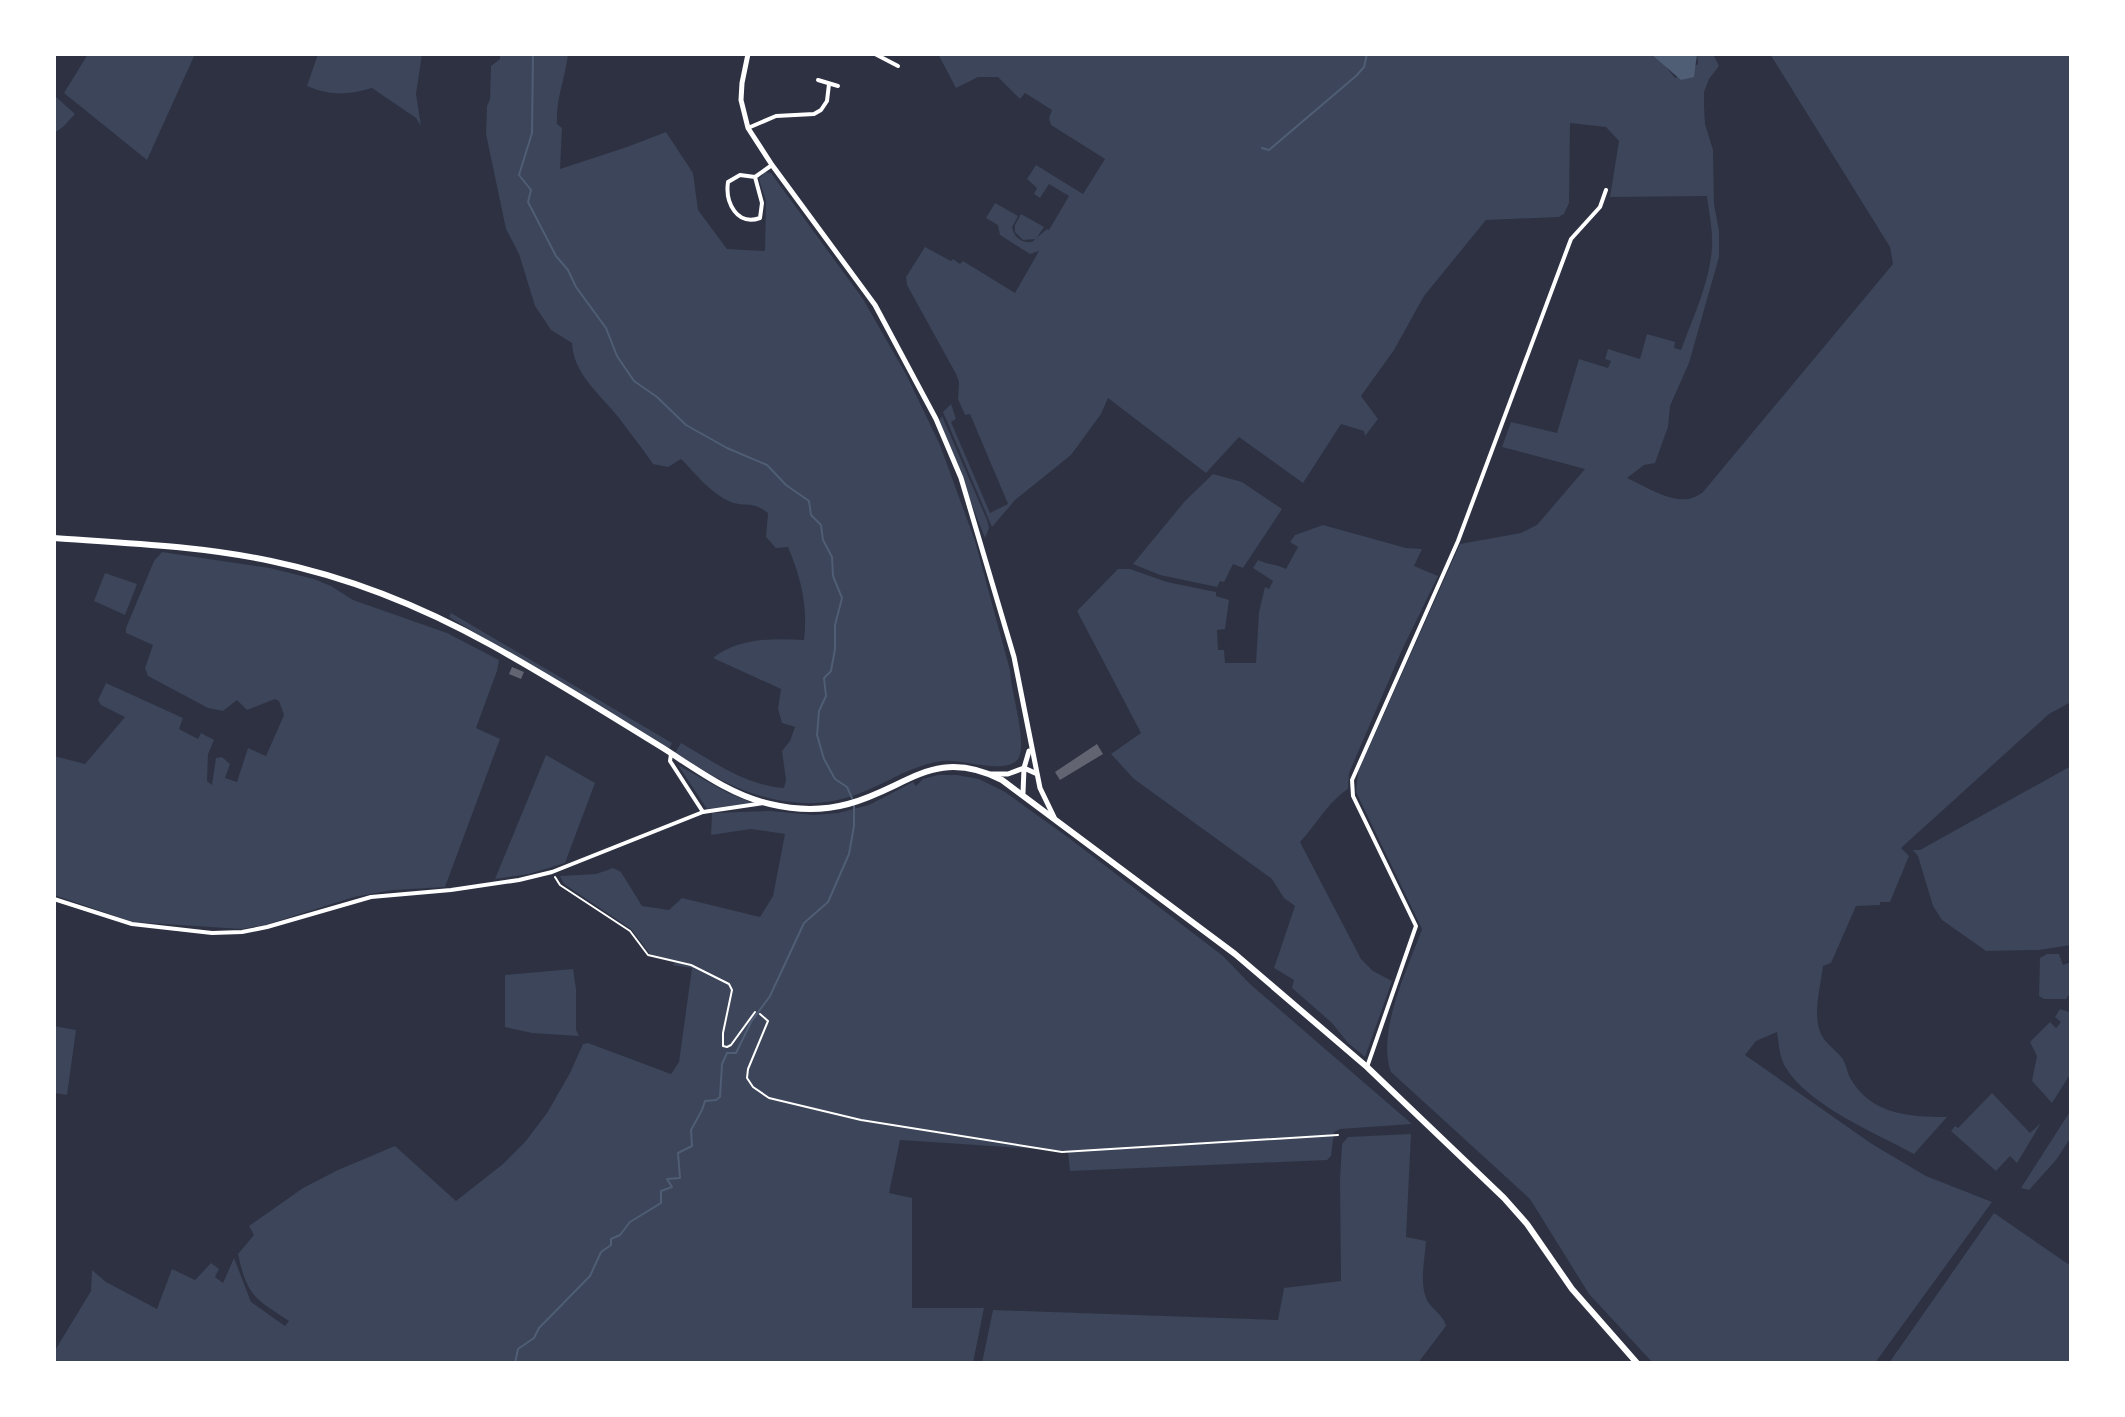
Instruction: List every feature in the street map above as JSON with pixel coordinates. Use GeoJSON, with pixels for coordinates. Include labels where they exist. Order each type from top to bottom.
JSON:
{"type":"FeatureCollection","features":[{"type":"Feature","properties":{"kind":"main road"},"geometry":{"type":"LineString","coordinates":[[54,538],[175,547],[270,561],[360,586],[453,624],[737,792],[766,803],[791,808],[847,804],[910,776],[945,767],[990,774],[1023,793],[1233,953],[1367,1067],[1504,1198],[1527,1224],[1572,1289],[1637,1363]]}},
{"type":"Feature","properties":{"kind":"street"},"geometry":{"type":"LineString","coordinates":[[748,54],[741,91],[748,128],[875,305],[936,419],[968,497],[1022,690],[1030,749],[1040,788],[1054,817]]}},
{"type":"Feature","properties":{"kind":"street"},"geometry":{"type":"LineString","coordinates":[[875,54],[898,66]]}},
{"type":"Feature","properties":{"kind":"street"},"geometry":{"type":"LineString","coordinates":[[818,80],[838,86]]}},
{"type":"Feature","properties":{"kind":"street"},"geometry":{"type":"LineString","coordinates":[[748,128],[776,116],[814,114],[827,101],[829,84]]}},
{"type":"Feature","properties":{"kind":"street"},"geometry":{"type":"LineString","coordinates":[[755,177],[762,212],[760,218],[745,220],[728,201],[728,182],[740,175],[755,177],[772,165]]}},
{"type":"Feature","properties":{"kind":"street"},"geometry":{"type":"LineString","coordinates":[[1367,1067],[1416,926],[1353,796],[1352,780],[1458,541],[1571,239],[1600,207],[1606,190]]}},
{"type":"Feature","properties":{"kind":"street"},"geometry":{"type":"LineString","coordinates":[[1023,793],[1024,768],[1030,749]]}},
{"type":"Feature","properties":{"kind":"street"},"geometry":{"type":"LineString","coordinates":[[671,754],[673,769],[703,812]]}},
{"type":"Feature","properties":{"kind":"street"},"geometry":{"type":"LineString","coordinates":[[990,774],[1008,774],[1024,768],[1036,773]]}},
{"type":"Feature","properties":{"kind":"street"},"geometry":{"type":"LineString","coordinates":[[1030,799],[1040,788]]}},
{"type":"Feature","properties":{"kind":"street"},"geometry":{"type":"LineString","coordinates":[[54,899],[132,924],[212,933],[242,932],[371,897],[451,890],[552,872],[703,812],[766,803]]}},
{"type":"Feature","properties":{"kind":"path"},"geometry":{"type":"LineString","coordinates":[[552,872],[560,885],[630,931],[648,955],[691,965],[729,984],[732,990],[723,1046],[731,1045],[755,1012]]}},
{"type":"Feature","properties":{"kind":"path"},"geometry":{"type":"LineString","coordinates":[[760,1014],[768,1021],[748,1069],[747,1078],[753,1087],[769,1098],[861,1120],[1062,1152],[1338,1135]]}},
{"type":"Feature","properties":{"kind":"shaded area"},"geometry":{"type":"Polygon","coordinates":[[[88,54],[195,54],[147,160],[64,93],[88,54]]]}},
{"type":"Feature","properties":{"kind":"shaded area"},"geometry":{"type":"Polygon","coordinates":[[[318,54],[422,54],[416,94],[421,126],[416,118],[372,88],[339,93],[323,92],[307,86],[318,54]]]}},
{"type":"Feature","properties":{"kind":"shaded area"},"geometry":{"type":"Polygon","coordinates":[[[500,54],[568,54],[557,114],[557,124],[562,128],[560,169],[666,132],[693,173],[698,210],[727,249],[765,251],[766,201],[759,179],[765,172],[771,173],[863,299],[907,376],[940,445],[975,541],[1010,670],[1018,717],[1021,752],[1012,764],[931,763],[863,792],[838,800],[813,803],[789,802],[742,789],[675,753],[681,743],[743,777],[784,788],[786,780],[782,751],[795,727],[782,723],[778,709],[781,689],[713,658],[745,643],[804,640],[805,615],[800,581],[788,547],[776,548],[766,537],[768,513],[753,505],[736,504],[717,494],[681,459],[668,467],[653,464],[583,374],[577,365],[572,343],[551,330],[535,306],[519,254],[506,229],[486,134],[491,66],[500,59],[500,54]]]}},
{"type":"Feature","properties":{"kind":"shaded area"},"geometry":{"type":"Polygon","coordinates":[[[938,54],[1651,54],[1675,78],[1698,64],[1697,54],[1713,54],[1719,66],[1704,92],[1704,106],[1705,124],[1713,150],[1719,257],[1689,363],[1670,406],[1668,427],[1655,463],[1644,465],[1627,478],[1665,496],[1685,499],[1703,492],[1893,264],[1890,247],[1770,54],[2071,54],[2071,702],[2049,714],[1901,848],[1909,856],[1890,902],[1856,906],[1831,963],[1823,966],[1818,1000],[1817,1018],[1821,1034],[1842,1058],[1850,1078],[1861,1092],[1871,1101],[1894,1112],[1947,1117],[1914,1154],[1844,1117],[1810,1094],[1784,1064],[1777,1032],[1756,1041],[1745,1055],[1872,1144],[1926,1176],[1992,1202],[1875,1363],[1653,1363],[1589,1294],[1530,1199],[1391,1072],[1387,1056],[1396,1000],[1422,929],[1356,792],[1358,772],[1460,544],[1521,533],[1537,525],[1585,469],[1502,447],[1511,422],[1557,433],[1579,359],[1608,368],[1611,361],[1605,359],[1608,349],[1640,359],[1647,334],[1675,342],[1674,348],[1681,350],[1711,260],[1712,234],[1707,196],[1610,197],[1619,141],[1606,127],[1570,123],[1569,203],[1564,214],[1559,217],[1486,220],[1424,296],[1394,350],[1361,396],[1378,419],[1365,436],[1364,431],[1341,424],[1303,483],[1239,437],[1206,473],[1108,398],[1101,414],[1071,455],[1015,500],[992,527],[943,412],[951,404],[956,419],[951,422],[990,513],[1008,504],[970,414],[965,415],[958,399],[956,374],[907,285],[906,277],[925,247],[951,261],[953,259],[960,264],[963,261],[1015,293],[1039,251],[1030,254],[1000,235],[998,225],[986,218],[995,203],[1018,216],[1012,227],[1015,234],[1022,241],[1032,242],[1049,230],[1069,196],[1049,184],[1040,198],[1034,194],[1037,188],[1027,179],[1036,165],[1083,194],[1105,159],[1051,125],[1049,118],[1052,110],[1025,93],[1020,99],[998,77],[978,77],[956,88],[938,54]]]}},
{"type":"Feature","properties":{"kind":"shaded area"},"geometry":{"type":"Polygon","coordinates":[[[1651,54],[1697,54],[1694,77],[1681,80],[1651,54]]]}},
{"type":"Feature","properties":{"kind":"shaded area"},"geometry":{"type":"Polygon","coordinates":[[[54,95],[75,114],[54,133],[54,95]]]}},
{"type":"Feature","properties":{"kind":"shaded area"},"geometry":{"type":"Polygon","coordinates":[[[1021,214],[1044,227],[1036,239],[1023,240],[1015,232],[1021,214]]]}},
{"type":"Feature","properties":{"kind":"shaded area"},"geometry":{"type":"Polygon","coordinates":[[[942,416],[987,520],[989,528],[985,538],[939,421],[942,416]]]}},
{"type":"Feature","properties":{"kind":"shaded area"},"geometry":{"type":"Polygon","coordinates":[[[1213,474],[1242,482],[1282,509],[1243,568],[1233,564],[1224,582],[1220,581],[1217,587],[1160,575],[1133,564],[1185,501],[1213,474]]]}},
{"type":"Feature","properties":{"kind":"shaded area"},"geometry":{"type":"Polygon","coordinates":[[[1323,525],[1406,548],[1422,549],[1414,566],[1438,576],[1349,773],[1348,789],[1328,807],[1300,842],[1361,959],[1373,971],[1392,981],[1365,1057],[1292,988],[1294,980],[1274,968],[1295,906],[1284,898],[1272,879],[1134,779],[1111,754],[1141,733],[1077,611],[1118,569],[1130,569],[1167,582],[1216,592],[1216,596],[1229,600],[1225,629],[1217,630],[1218,650],[1224,650],[1225,663],[1256,663],[1259,612],[1265,587],[1269,589],[1273,581],[1253,568],[1258,560],[1286,569],[1298,547],[1290,542],[1295,535],[1323,525]]]}},
{"type":"Feature","properties":{"kind":"shaded area"},"geometry":{"type":"Polygon","coordinates":[[[162,552],[270,568],[314,579],[353,600],[447,633],[499,660],[476,728],[500,739],[445,887],[393,890],[354,897],[265,925],[241,929],[133,922],[54,895],[54,756],[85,764],[125,717],[101,705],[98,700],[106,683],[183,718],[179,729],[198,739],[201,733],[214,740],[208,754],[207,781],[212,785],[216,758],[222,757],[230,764],[225,778],[237,782],[248,748],[266,756],[284,715],[279,701],[275,699],[247,710],[237,700],[223,711],[208,708],[148,676],[145,668],[153,645],[126,633],[126,628],[154,561],[162,552]]]}},
{"type":"Feature","properties":{"kind":"shaded area"},"geometry":{"type":"Polygon","coordinates":[[[105,573],[137,584],[125,615],[94,601],[105,573]]]}},
{"type":"Feature","properties":{"kind":"shaded area"},"geometry":{"type":"Polygon","coordinates":[[[451,613],[672,743],[669,749],[449,617],[451,613]]]}},
{"type":"Feature","properties":{"kind":"shaded area"},"geometry":{"type":"Polygon","coordinates":[[[546,755],[595,783],[565,863],[529,874],[495,879],[546,755]]]}},
{"type":"Feature","properties":{"kind":"shaded area"},"geometry":{"type":"Polygon","coordinates":[[[678,765],[728,793],[753,803],[707,809],[678,765]]]}},
{"type":"Feature","properties":{"kind":"shaded area"},"geometry":{"type":"Polygon","coordinates":[[[2071,766],[2071,945],[2039,950],[1986,951],[1942,920],[1933,906],[1918,856],[1913,850],[1920,850],[2071,766]]]}},
{"type":"Feature","properties":{"kind":"shaded area"},"geometry":{"type":"Polygon","coordinates":[[[938,775],[979,779],[1005,792],[1069,838],[1223,956],[1250,984],[1412,1124],[1340,1129],[1334,1132],[1331,1156],[1327,1160],[1070,1171],[1068,1151],[900,1140],[889,1193],[912,1198],[912,1308],[984,1308],[973,1363],[54,1363],[54,1352],[91,1291],[92,1270],[106,1282],[157,1309],[172,1269],[195,1280],[211,1263],[219,1269],[215,1277],[223,1283],[234,1258],[251,1302],[285,1326],[289,1321],[260,1301],[249,1288],[238,1254],[254,1235],[249,1226],[303,1188],[395,1146],[456,1201],[503,1164],[525,1142],[547,1113],[583,1044],[588,1043],[671,1074],[679,1062],[692,968],[672,965],[676,962],[650,954],[631,929],[564,884],[560,876],[596,874],[613,868],[621,872],[642,906],[669,910],[682,898],[760,917],[773,896],[785,834],[751,829],[711,835],[712,813],[838,813],[869,805],[913,782],[916,786],[923,779],[938,775]]]}},
{"type":"Feature","properties":{"kind":"shaded area"},"geometry":{"type":"Polygon","coordinates":[[[2047,954],[2059,954],[2063,965],[2071,962],[2071,992],[2066,999],[2044,999],[2039,996],[2040,958],[2047,954]]]}},
{"type":"Feature","properties":{"kind":"shaded area"},"geometry":{"type":"Polygon","coordinates":[[[573,969],[576,1030],[579,1036],[532,1033],[505,1027],[505,975],[573,969]]]}},
{"type":"Feature","properties":{"kind":"shaded area"},"geometry":{"type":"Polygon","coordinates":[[[2060,1009],[2069,1012],[2071,1017],[2071,1073],[2052,1103],[2032,1081],[2037,1056],[2030,1042],[2050,1022],[2056,1028],[2061,1022],[2055,1017],[2060,1009]]]}},
{"type":"Feature","properties":{"kind":"shaded area"},"geometry":{"type":"Polygon","coordinates":[[[54,1026],[76,1030],[67,1095],[54,1093],[54,1026]]]}},
{"type":"Feature","properties":{"kind":"shaded area"},"geometry":{"type":"Polygon","coordinates":[[[1992,1093],[2030,1133],[2041,1123],[2017,1163],[2010,1156],[1996,1171],[1951,1131],[1955,1126],[1958,1128],[1992,1093]]]}},
{"type":"Feature","properties":{"kind":"shaded area"},"geometry":{"type":"Polygon","coordinates":[[[2071,1110],[2071,1137],[2056,1160],[2029,1190],[2021,1188],[2071,1110]]]}},
{"type":"Feature","properties":{"kind":"shaded area"},"geometry":{"type":"Polygon","coordinates":[[[1411,1134],[1406,1237],[1426,1241],[1425,1294],[1446,1326],[1418,1363],[982,1363],[993,1310],[1278,1320],[1284,1288],[1341,1281],[1342,1144],[1348,1137],[1411,1134]]]}},
{"type":"Feature","properties":{"kind":"shaded area"},"geometry":{"type":"Polygon","coordinates":[[[1994,1213],[2071,1266],[2071,1363],[1889,1363],[1994,1213]]]}},
{"type":"Feature","properties":{"kind":"building"},"geometry":{"type":"Polygon","coordinates":[[[512,667],[524,672],[521,679],[509,674],[512,667]]]}},
{"type":"Feature","properties":{"kind":"building"},"geometry":{"type":"Polygon","coordinates":[[[1097,744],[1103,754],[1060,780],[1055,772],[1097,744]]]}},
{"type":"Feature","properties":{"kind":"waterway"},"geometry":{"type":"LineString","coordinates":[[533,54],[532,133],[519,175],[531,190],[528,202],[556,256],[606,328],[617,356],[634,381],[657,397],[686,425],[727,448],[767,465],[786,485],[809,501],[811,515],[821,525],[823,540],[832,557],[833,576],[842,598],[835,625],[831,671],[824,678],[826,696],[819,711],[817,735],[824,759],[835,779],[847,787],[852,798]]}},
{"type":"Feature","properties":{"kind":"waterway"},"geometry":{"type":"LineString","coordinates":[[1262,148],[1269,150],[1356,76],[1364,67],[1367,54]]}},
{"type":"Feature","properties":{"kind":"waterway"},"geometry":{"type":"LineString","coordinates":[[515,1363],[518,1349],[534,1338],[539,1328],[590,1276],[601,1252],[611,1245],[611,1239],[620,1235],[630,1222],[661,1203],[661,1191],[672,1187],[667,1179],[680,1178],[678,1153],[692,1146],[691,1130],[705,1101],[720,1097],[722,1064],[727,1053],[736,1053],[751,1022],[770,996],[804,923],[828,902],[849,854],[854,804]]}}]}
